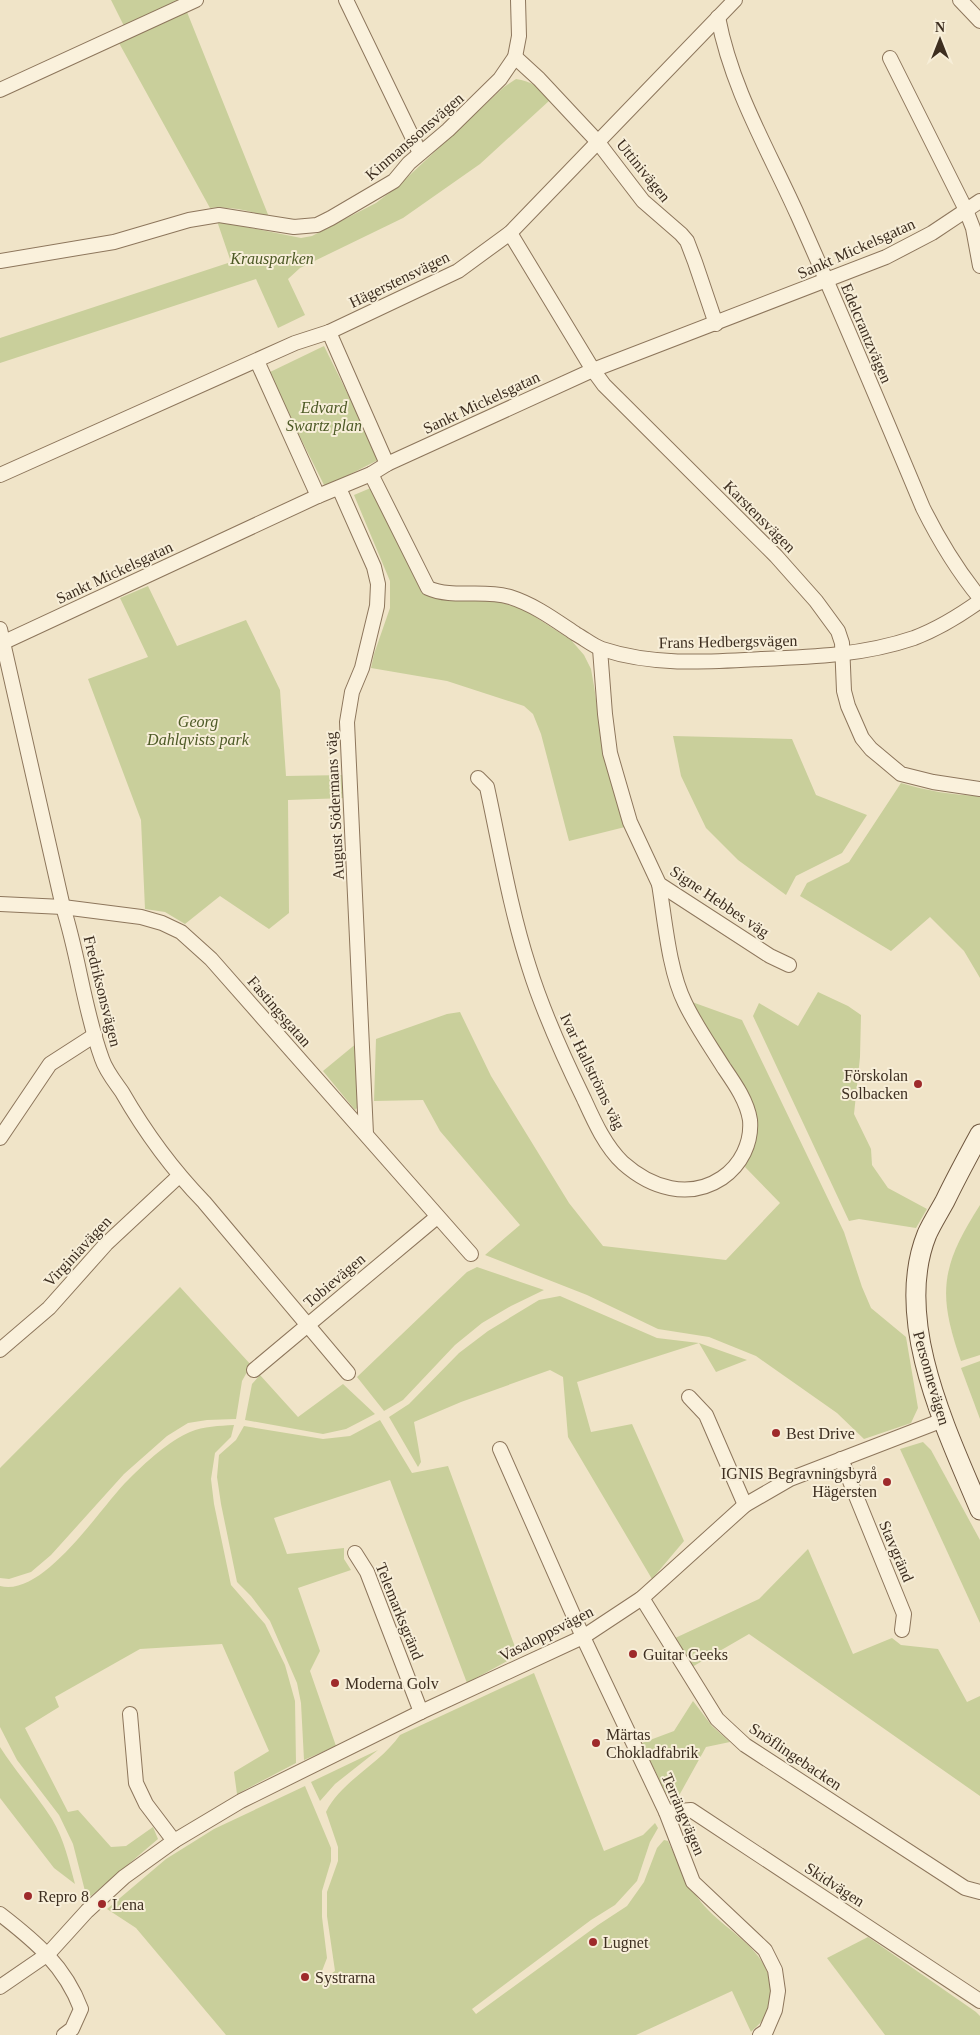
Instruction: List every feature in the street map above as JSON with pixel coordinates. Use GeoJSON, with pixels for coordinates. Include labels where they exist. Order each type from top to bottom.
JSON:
{"type":"FeatureCollection","features":[{"type":"Feature","properties":{"kind":"street"},"geometry":{"type":"LineString","coordinates":[[0,90],[196,0]]}},
{"type":"Feature","properties":{"kind":"street"},"geometry":{"type":"LineString","coordinates":[[346,0],[420,153]]}},
{"type":"Feature","properties":{"kind":"street","name":"Kinmanssonsvägen"},"geometry":{"type":"LineString","coordinates":[[0,260],[114,242],[196,219],[219,215],[294,227],[317,225],[386,187],[420,153],[481,99],[508,70],[515,57],[519,36],[518,0]]}},
{"type":"Feature","properties":{"kind":"street","name":"Hägerstensvägen"},"geometry":{"type":"LineString","coordinates":[[0,475],[295,343],[329,332],[458,271],[510,233],[597,140],[734,0]]}},
{"type":"Feature","properties":{"kind":"street"},"geometry":{"type":"LineString","coordinates":[[960,0],[980,21]]}},
{"type":"Feature","properties":{"kind":"street","name":"Edelcrantzvägen"},"geometry":{"type":"LineString","coordinates":[[718,17],[723,43],[740,94],[789,195],[926,515],[952,560],[980,600]]}},
{"type":"Feature","properties":{"kind":"street","name":"Uttinivägen"},"geometry":{"type":"LineString","coordinates":[[515,57],[540,78],[597,140],[643,201],[654,212],[676,228],[687,241],[716,324]]}},
{"type":"Feature","properties":{"kind":"street"},"geometry":{"type":"LineString","coordinates":[[890,58],[966,210],[980,266]]}},
{"type":"Feature","properties":{"kind":"street","name":"Sankt Mickelsgatan"},"geometry":{"type":"LineString","coordinates":[[1,639],[371,474],[387,464],[593,370],[826,281],[905,248],[980,201]]}},
{"type":"Feature","properties":{"kind":"street","name":"Karstensvägen"},"geometry":{"type":"LineString","coordinates":[[510,233],[604,385],[798,579],[838,632],[842,643],[844,691],[853,721],[862,738],[882,760],[901,774],[913,778],[980,789]]}},
{"type":"Feature","properties":{"kind":"street"},"geometry":{"type":"LineString","coordinates":[[329,332],[387,464]]}},
{"type":"Feature","properties":{"kind":"street"},"geometry":{"type":"LineString","coordinates":[[257,361],[318,496]]}},
{"type":"Feature","properties":{"kind":"street","name":"Frans Hedbergsvägen"},"geometry":{"type":"LineString","coordinates":[[371,474],[428,588],[438,592],[497,593],[548,615],[600,649],[639,658],[689,662],[841,655],[897,643],[928,633],[980,600]]}},
{"type":"Feature","properties":{"kind":"street","name":"August Södermans väg"},"geometry":{"type":"LineString","coordinates":[[339,488],[374,567],[378,584],[377,606],[362,668],[352,692],[347,722],[366,1134]]}},
{"type":"Feature","properties":{"kind":"street","name":"Fredriksonsvägen"},"geometry":{"type":"LineString","coordinates":[[1,639],[63,908],[103,1062],[143,1126],[179,1176],[204,1202],[348,1373]]}},
{"type":"Feature","properties":{"kind":"street","name":"Signe Hebbes väg"},"geometry":{"type":"LineString","coordinates":[[600,649],[610,753],[630,822],[659,884],[770,956],[789,965]]}},
{"type":"Feature","properties":{"kind":"street","name":"Ivar Hallströms väg"},"geometry":{"type":"LineString","coordinates":[[478,778],[487,787],[518,928],[536,988],[555,1036],[600,1132],[622,1162],[636,1174],[652,1184],[670,1189],[686,1190],[715,1183],[739,1163],[746,1148],[750,1132],[750,1119],[746,1104],[738,1089],[695,1021],[677,984],[659,884]]}},
{"type":"Feature","properties":{"kind":"street","name":"Fastingsgatan"},"geometry":{"type":"LineString","coordinates":[[0,904],[63,908],[141,917],[162,923],[180,932],[212,959],[471,1254]]}},
{"type":"Feature","properties":{"kind":"street"},"geometry":{"type":"LineString","coordinates":[[0,1138],[50,1064],[95,1035]]}},
{"type":"Feature","properties":{"kind":"street","name":"Personnevägen"},"geometry":{"type":"LineString","coordinates":[[980,1134],[926,1235],[917,1281],[916,1319],[919,1339],[943,1420],[980,1510]]}},
{"type":"Feature","properties":{"kind":"street","name":"Virginiavägen"},"geometry":{"type":"LineString","coordinates":[[0,1350],[48,1308],[106,1244],[179,1176]]}},
{"type":"Feature","properties":{"kind":"street","name":"Tobievägen"},"geometry":{"type":"LineString","coordinates":[[254,1370],[437,1217]]}},
{"type":"Feature","properties":{"kind":"street"},"geometry":{"type":"LineString","coordinates":[[689,1397],[706,1415],[745,1505]]}},
{"type":"Feature","properties":{"kind":"street","name":"Vasaloppsvägen"},"geometry":{"type":"LineString","coordinates":[[0,1988],[48,1954],[87,1911],[124,1877],[174,1841],[241,1801],[421,1712],[583,1636],[642,1598],[745,1505],[790,1478],[943,1420]]}},
{"type":"Feature","properties":{"kind":"street","name":"Terrängvägen"},"geometry":{"type":"LineString","coordinates":[[500,1450],[583,1636],[666,1812],[693,1882],[765,1950],[775,1970],[778,1991],[775,2010],[766,2030],[760,2035]]}},
{"type":"Feature","properties":{"kind":"street","name":"Stavgränd"},"geometry":{"type":"LineString","coordinates":[[840,1459],[904,1614],[902,1630]]}},
{"type":"Feature","properties":{"kind":"street","name":"Telemarksgränd"},"geometry":{"type":"LineString","coordinates":[[355,1553],[367,1572],[421,1712]]}},
{"type":"Feature","properties":{"kind":"street","name":"Snöflingebacken"},"geometry":{"type":"LineString","coordinates":[[642,1598],[717,1719],[745,1745],[966,1888],[980,1892]]}},
{"type":"Feature","properties":{"kind":"street"},"geometry":{"type":"LineString","coordinates":[[130,1714],[136,1783],[146,1804],[174,1841]]}},
{"type":"Feature","properties":{"kind":"street","name":"Skidvägen"},"geometry":{"type":"LineString","coordinates":[[666,1812],[691,1810],[980,2001]]}},
{"type":"Feature","properties":{"kind":"street"},"geometry":{"type":"LineString","coordinates":[[0,1914],[48,1954],[74,1989],[81,2008],[72,2029],[64,2035]]}},
{"type":"Feature","properties":{"kind":"green space"},"geometry":{"type":"Polygon","coordinates":[[[111,0],[182,0],[124,26],[111,0]]]}},
{"type":"Feature","properties":{"kind":"green space"},"geometry":{"type":"Polygon","coordinates":[[[187,12],[269,217],[240,210],[210,208],[119,43],[187,12]]]}},
{"type":"Feature","properties":{"kind":"green space","name":"Krausparken"},"geometry":{"type":"Polygon","coordinates":[[[516,79],[526,81],[535,86],[550,100],[480,164],[403,218],[300,268],[288,279],[305,315],[278,328],[256,279],[0,363],[0,338],[231,262],[217,221],[301,238],[312,236],[376,203],[397,187],[504,87],[516,79]]]}},
{"type":"Feature","properties":{"kind":"green space","name":"Edvard Swartz plan"},"geometry":{"type":"Polygon","coordinates":[[[324,346],[380,459],[325,487],[268,373],[324,346]]]}},
{"type":"Feature","properties":{"kind":"green space"},"geometry":{"type":"Polygon","coordinates":[[[373,487],[417,582],[424,591],[499,602],[523,609],[571,640],[584,655],[591,669],[606,766],[625,827],[569,841],[541,734],[533,714],[524,706],[447,681],[371,668],[390,608],[390,581],[354,495],[373,487]]]}},
{"type":"Feature","properties":{"kind":"green space","name":"Georg Dahlqvists park"},"geometry":{"type":"Polygon","coordinates":[[[148,586],[177,646],[246,620],[280,690],[286,776],[345,775],[346,798],[288,800],[289,913],[269,929],[220,896],[185,924],[165,912],[145,909],[141,820],[88,679],[148,657],[120,598],[148,586]]]}},
{"type":"Feature","properties":{"kind":"green space"},"geometry":{"type":"Polygon","coordinates":[[[673,736],[792,739],[816,795],[867,815],[842,853],[796,876],[786,895],[738,860],[706,828],[681,776],[673,736]]]}},
{"type":"Feature","properties":{"kind":"green space"},"geometry":{"type":"Polygon","coordinates":[[[901,783],[940,792],[980,796],[980,978],[964,951],[930,917],[891,951],[800,896],[807,883],[849,862],[901,783]]]}},
{"type":"Feature","properties":{"kind":"green space"},"geometry":{"type":"Polygon","coordinates":[[[818,992],[848,1006],[861,1015],[860,1057],[854,1114],[871,1149],[872,1165],[888,1188],[927,1209],[916,1228],[859,1219],[849,1221],[753,1016],[759,1003],[798,1026],[818,992]]]}},
{"type":"Feature","properties":{"kind":"green space"},"geometry":{"type":"Polygon","coordinates":[[[692,1002],[742,1020],[844,1232],[871,1308],[906,1337],[918,1408],[911,1423],[864,1439],[837,1413],[756,1356],[709,1337],[658,1329],[587,1295],[485,1255],[520,1225],[440,1131],[423,1100],[374,1101],[376,1039],[447,1014],[460,1012],[491,1076],[569,1203],[603,1246],[726,1260],[780,1203],[745,1167],[754,1147],[756,1131],[751,1102],[692,1002]]]}},
{"type":"Feature","properties":{"kind":"green space"},"geometry":{"type":"Polygon","coordinates":[[[357,1043],[361,1104],[355,1110],[323,1071],[357,1043]]]}},
{"type":"Feature","properties":{"kind":"green space"},"geometry":{"type":"Polygon","coordinates":[[[980,1205],[980,1355],[961,1361],[948,1317],[947,1280],[957,1246],[980,1205]]]}},
{"type":"Feature","properties":{"kind":"green space"},"geometry":{"type":"Polygon","coordinates":[[[477,1267],[544,1290],[482,1323],[455,1345],[403,1400],[384,1411],[357,1377],[467,1272],[477,1267]]]}},
{"type":"Feature","properties":{"kind":"green space"},"geometry":{"type":"Polygon","coordinates":[[[180,1287],[251,1365],[242,1381],[236,1419],[188,1423],[167,1436],[124,1474],[51,1555],[31,1572],[9,1579],[0,1578],[0,1468],[180,1287]]]}},
{"type":"Feature","properties":{"kind":"green space"},"geometry":{"type":"Polygon","coordinates":[[[560,1296],[657,1338],[699,1343],[577,1382],[591,1432],[632,1424],[684,1541],[652,1579],[568,1437],[563,1377],[550,1370],[461,1402],[414,1422],[421,1462],[418,1467],[389,1417],[409,1404],[459,1353],[488,1331],[539,1300],[560,1296]]]}},
{"type":"Feature","properties":{"kind":"green space"},"geometry":{"type":"Polygon","coordinates":[[[699,1343],[747,1360],[716,1372],[699,1343]]]}},
{"type":"Feature","properties":{"kind":"green space"},"geometry":{"type":"Polygon","coordinates":[[[980,1361],[980,1419],[961,1368],[980,1361]]]}},
{"type":"Feature","properties":{"kind":"green space"},"geometry":{"type":"Polygon","coordinates":[[[260,1375],[298,1417],[343,1384],[375,1414],[346,1429],[323,1434],[245,1420],[252,1384],[260,1375]]]}},
{"type":"Feature","properties":{"kind":"green space"},"geometry":{"type":"Polygon","coordinates":[[[380,1420],[412,1473],[448,1466],[518,1655],[467,1683],[390,1480],[274,1518],[287,1554],[344,1548],[344,1559],[351,1570],[298,1588],[320,1651],[310,1671],[336,1746],[304,1760],[301,1703],[297,1683],[270,1621],[251,1596],[237,1582],[217,1477],[219,1455],[236,1440],[244,1426],[323,1439],[350,1436],[380,1420]]]}},
{"type":"Feature","properties":{"kind":"green space"},"geometry":{"type":"Polygon","coordinates":[[[234,1425],[231,1437],[215,1453],[211,1479],[214,1504],[231,1585],[265,1624],[285,1665],[295,1701],[296,1763],[237,1794],[234,1772],[269,1751],[222,1644],[140,1649],[55,1697],[59,1707],[25,1728],[68,1812],[78,1810],[111,1847],[126,1846],[153,1827],[158,1839],[91,1896],[85,1891],[73,1844],[59,1815],[17,1760],[0,1727],[0,1586],[17,1586],[35,1578],[53,1565],[129,1479],[174,1440],[201,1429],[234,1425]]]}},
{"type":"Feature","properties":{"kind":"green space"},"geometry":{"type":"Polygon","coordinates":[[[923,1442],[931,1450],[980,1540],[980,1623],[900,1449],[923,1442]]]}},
{"type":"Feature","properties":{"kind":"green space"},"geometry":{"type":"Polygon","coordinates":[[[808,1549],[853,1654],[892,1638],[901,1645],[938,1649],[967,1702],[980,1696],[980,1796],[749,1634],[692,1667],[673,1639],[759,1599],[808,1549]]]}},
{"type":"Feature","properties":{"kind":"green space"},"geometry":{"type":"Polygon","coordinates":[[[534,1673],[604,1851],[643,1835],[655,1823],[658,1828],[650,1842],[637,1881],[615,1905],[591,1920],[472,2009],[476,2014],[627,1906],[644,1882],[657,1848],[664,1840],[668,1841],[687,1880],[701,1902],[755,1953],[769,1977],[770,2004],[765,2017],[751,2032],[732,1991],[636,2035],[226,2035],[136,1928],[107,1909],[166,1859],[214,1829],[305,1786],[331,1848],[331,1861],[322,1891],[322,1917],[327,1958],[317,1984],[335,1971],[327,1916],[327,1892],[338,1861],[338,1847],[326,1812],[333,1801],[350,1782],[382,1755],[400,1735],[534,1673]]]}},
{"type":"Feature","properties":{"kind":"green space"},"geometry":{"type":"Polygon","coordinates":[[[693,1701],[712,1726],[730,1742],[706,1747],[676,1801],[665,1792],[642,1743],[674,1731],[693,1701]]]}},
{"type":"Feature","properties":{"kind":"green space"},"geometry":{"type":"Polygon","coordinates":[[[0,1747],[52,1819],[60,1834],[75,1884],[54,1868],[0,1798],[0,1747]]]}},
{"type":"Feature","properties":{"kind":"green space"},"geometry":{"type":"Polygon","coordinates":[[[378,1750],[335,1784],[320,1801],[311,1782],[378,1750]]]}},
{"type":"Feature","properties":{"kind":"green space"},"geometry":{"type":"Polygon","coordinates":[[[868,1937],[976,2012],[980,2016],[980,2035],[885,2035],[827,1958],[868,1937]]]}},
{"type":"Feature","properties":{"kind":"place","name":"Förskolan Solbacken"},"geometry":{"type":"Point","coordinates":[918,1084]}},
{"type":"Feature","properties":{"kind":"place","name":"Best Drive"},"geometry":{"type":"Point","coordinates":[776,1433]}},
{"type":"Feature","properties":{"kind":"place","name":"IGNIS Begravningsbyrå Hägersten"},"geometry":{"type":"Point","coordinates":[887,1482]}},
{"type":"Feature","properties":{"kind":"place","name":"Guitar Geeks"},"geometry":{"type":"Point","coordinates":[633,1654]}},
{"type":"Feature","properties":{"kind":"place","name":"Moderna Golv"},"geometry":{"type":"Point","coordinates":[335,1683]}},
{"type":"Feature","properties":{"kind":"place","name":"Märtas Chokladfabrik"},"geometry":{"type":"Point","coordinates":[596,1743]}},
{"type":"Feature","properties":{"kind":"place","name":"Repro 8"},"geometry":{"type":"Point","coordinates":[28,1896]}},
{"type":"Feature","properties":{"kind":"place","name":"Lena"},"geometry":{"type":"Point","coordinates":[102,1904]}},
{"type":"Feature","properties":{"kind":"place","name":"Lugnet"},"geometry":{"type":"Point","coordinates":[593,1942]}},
{"type":"Feature","properties":{"kind":"place","name":"Systrarna"},"geometry":{"type":"Point","coordinates":[305,1977]}}]}
